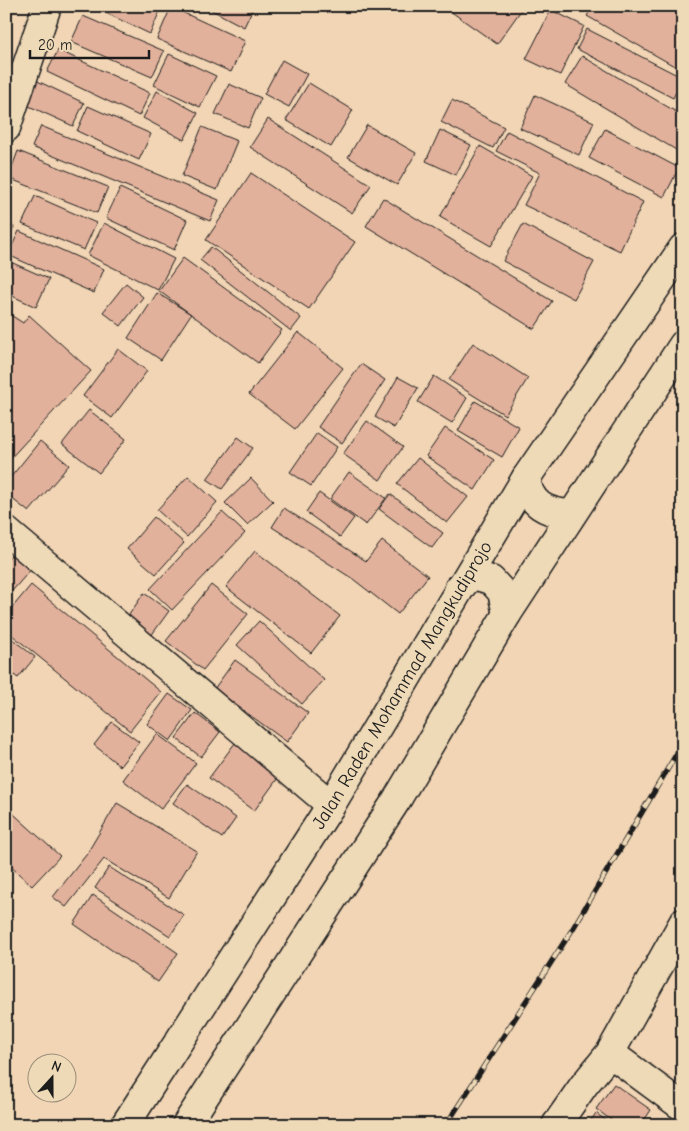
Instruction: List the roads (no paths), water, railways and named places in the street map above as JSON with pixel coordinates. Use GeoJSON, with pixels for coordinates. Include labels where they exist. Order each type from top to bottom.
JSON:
{"type":"FeatureCollection","features":[{"type":"Feature","properties":{"kind":"main road"},"geometry":{"type":"LineString","coordinates":[[6,128],[47,6]]}},
{"type":"Feature","properties":{"kind":"main road","name":"Jalan Raden Mohammad Mangkudiprojo"},"geometry":{"type":"LineString","coordinates":[[125,1125],[330,805],[526,478],[683,248]]}},
{"type":"Feature","properties":{"kind":"main road"},"geometry":{"type":"LineString","coordinates":[[186,1125],[396,801],[506,614],[683,345]]}},
{"type":"Feature","properties":{"kind":"main road"},"geometry":{"type":"LineString","coordinates":[[526,478],[529,494],[538,504],[556,513],[572,514]]}},
{"type":"Feature","properties":{"kind":"main road"},"geometry":{"type":"LineString","coordinates":[[6,531],[330,805]]}},
{"type":"Feature","properties":{"kind":"main road"},"geometry":{"type":"LineString","coordinates":[[460,588],[470,578],[477,576],[491,580],[502,592],[506,614]]}},
{"type":"Feature","properties":{"kind":"main road"},"geometry":{"type":"LineString","coordinates":[[556,1125],[584,1085],[610,1053],[683,923]]}},
{"type":"Feature","properties":{"kind":"main road"},"geometry":{"type":"LineString","coordinates":[[610,1053],[683,1106]]}},
{"type":"Feature","properties":{"kind":"railway"},"geometry":{"type":"LineString","coordinates":[[446,1125],[572,930],[683,743]]}}]}
